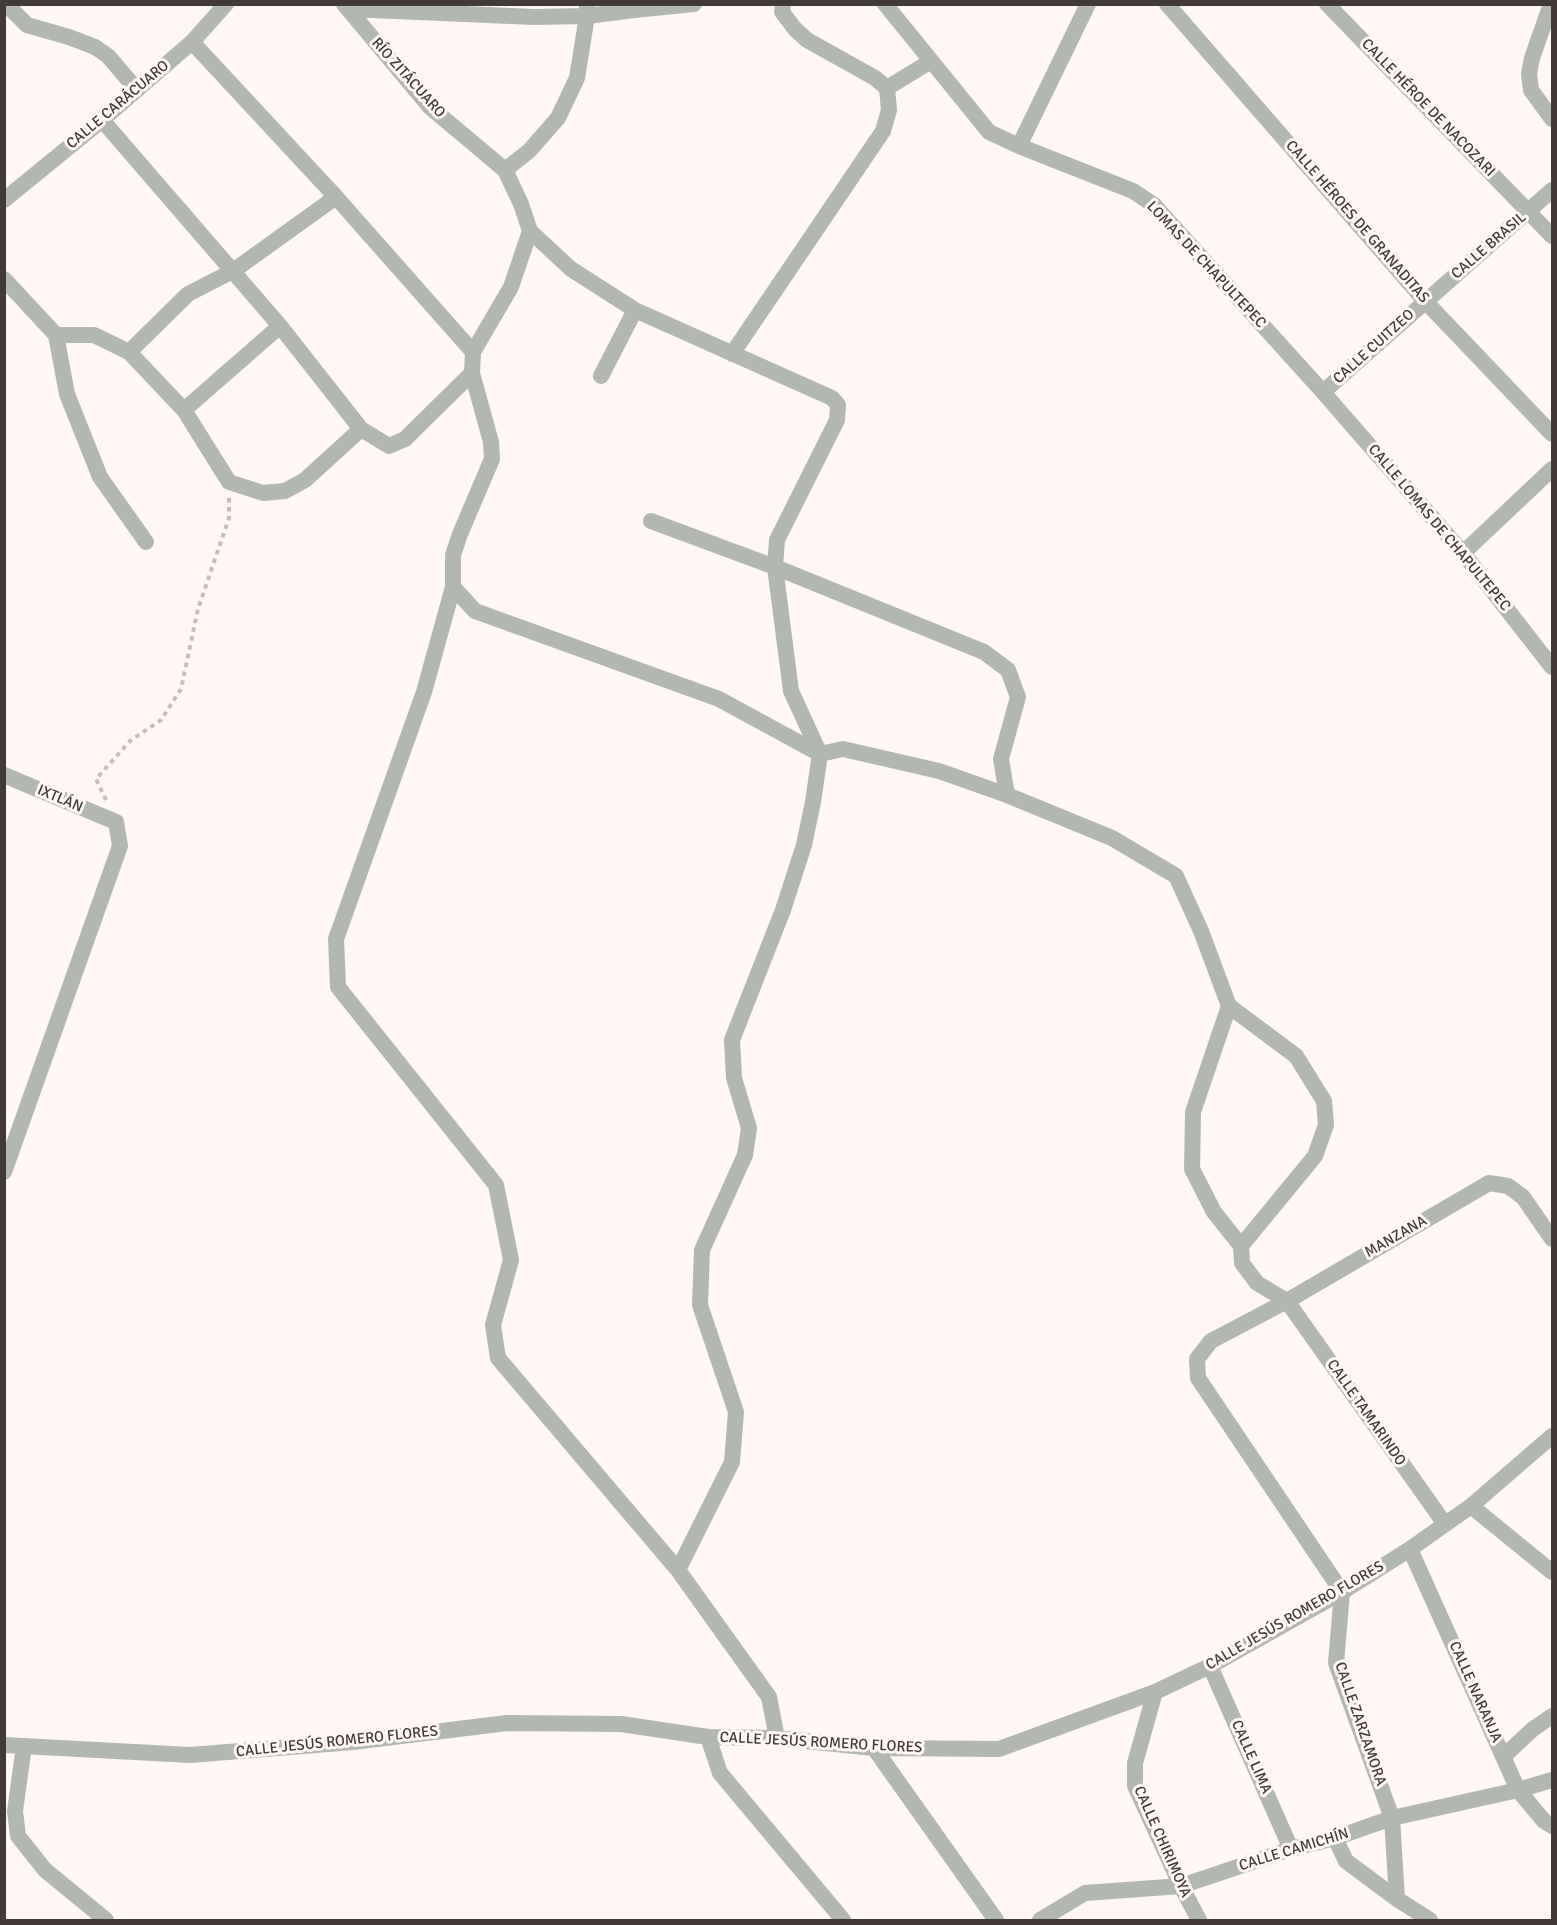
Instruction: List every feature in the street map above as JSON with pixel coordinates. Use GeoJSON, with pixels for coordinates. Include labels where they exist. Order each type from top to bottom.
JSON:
{"type":"FeatureCollection","features":[{"type":"Feature","properties":{"kind":"street"},"geometry":{"type":"LineString","coordinates":[[10,4],[11,9],[27,25],[95,47],[108,56],[137,90]]}},
{"type":"Feature","properties":{"kind":"street","name":"CALLE CARÁCUARO"},"geometry":{"type":"LineString","coordinates":[[4,200],[102,120],[192,42],[226,4]]}},
{"type":"Feature","properties":{"kind":"street"},"geometry":{"type":"LineString","coordinates":[[346,7],[534,17],[587,10],[694,4]]}},
{"type":"Feature","properties":{"kind":"street"},"geometry":{"type":"LineString","coordinates":[[732,354],[883,130],[889,110],[887,88],[875,78],[807,40],[795,29],[783,12],[783,4]]}},
{"type":"Feature","properties":{"kind":"street","name":"LOMAS DE CHAPULTEPEC"},"geometry":{"type":"LineString","coordinates":[[885,4],[988,132],[1133,191],[1154,205],[1323,392]]}},
{"type":"Feature","properties":{"kind":"street"},"geometry":{"type":"LineString","coordinates":[[1019,146],[1088,4]]}},
{"type":"Feature","properties":{"kind":"street","name":"CALLE HÉROES DE GRANADITAS"},"geometry":{"type":"LineString","coordinates":[[1167,4],[1425,301],[1552,434]]}},
{"type":"Feature","properties":{"kind":"street","name":"CALLE HÉROE DE NACOZARI"},"geometry":{"type":"LineString","coordinates":[[1327,4],[1552,236]]}},
{"type":"Feature","properties":{"kind":"street"},"geometry":{"type":"LineString","coordinates":[[1551,4],[1528,74],[1532,90],[1552,118]]}},
{"type":"Feature","properties":{"kind":"street","name":"RÍO ZITÁCUARO"},"geometry":{"type":"LineString","coordinates":[[346,7],[430,107],[505,170]]}},
{"type":"Feature","properties":{"kind":"street"},"geometry":{"type":"LineString","coordinates":[[587,10],[577,78],[558,118],[529,152],[505,170],[521,204],[530,231],[571,269],[635,310],[832,398],[838,405],[837,420],[777,540],[775,567],[791,691],[820,754],[804,845],[783,910],[732,1040],[734,1078],[749,1128],[745,1155],[702,1250],[699,1305],[736,1412],[732,1462],[678,1570]]}},
{"type":"Feature","properties":{"kind":"street"},"geometry":{"type":"LineString","coordinates":[[192,42],[336,197],[473,352]]}},
{"type":"Feature","properties":{"kind":"street"},"geometry":{"type":"LineString","coordinates":[[887,88],[931,61]]}},
{"type":"Feature","properties":{"kind":"street"},"geometry":{"type":"LineString","coordinates":[[102,120],[280,326],[361,429],[389,446],[405,439],[472,373]]}},
{"type":"Feature","properties":{"kind":"street","name":"CALLE BRASIL"},"geometry":{"type":"LineString","coordinates":[[1425,301],[1552,190]]}},
{"type":"Feature","properties":{"kind":"street"},"geometry":{"type":"LineString","coordinates":[[129,352],[188,294],[232,271],[336,197]]}},
{"type":"Feature","properties":{"kind":"street"},"geometry":{"type":"LineString","coordinates":[[530,231],[510,287],[473,352],[472,373],[490,442],[492,459],[453,555],[453,587],[424,692],[336,939],[338,987],[495,1185],[511,1260],[493,1325],[498,1358],[678,1570],[769,1697],[777,1738]]}},
{"type":"Feature","properties":{"kind":"street"},"geometry":{"type":"LineString","coordinates":[[4,279],[56,335],[67,394],[100,477],[146,542]]}},
{"type":"Feature","properties":{"kind":"street","name":"CALLE CUITZEO"},"geometry":{"type":"LineString","coordinates":[[1323,392],[1425,301]]}},
{"type":"Feature","properties":{"kind":"street"},"geometry":{"type":"LineString","coordinates":[[601,376],[635,310]]}},
{"type":"Feature","properties":{"kind":"street"},"geometry":{"type":"LineString","coordinates":[[184,410],[280,326]]}},
{"type":"Feature","properties":{"kind":"street"},"geometry":{"type":"LineString","coordinates":[[56,335],[94,335],[129,352],[184,410],[229,482],[263,493],[285,491],[305,480],[361,429]]}},
{"type":"Feature","properties":{"kind":"street","name":"CALLE LOMAS DE CHAPULTEPEC"},"geometry":{"type":"LineString","coordinates":[[1323,392],[1463,553],[1552,667]]}},
{"type":"Feature","properties":{"kind":"street"},"geometry":{"type":"LineString","coordinates":[[1463,553],[1552,469]]}},
{"type":"Feature","properties":{"kind":"street"},"geometry":{"type":"LineString","coordinates":[[651,521],[775,567],[984,652],[1008,670],[1018,698],[1001,759],[1007,795]]}},
{"type":"Feature","properties":{"kind":"street"},"geometry":{"type":"LineString","coordinates":[[453,587],[475,611],[719,699],[820,754],[843,749],[939,771],[1007,795],[1112,838],[1176,876],[1201,931],[1229,1006],[1296,1056],[1324,1101],[1326,1125],[1315,1156],[1241,1246]]}},
{"type":"Feature","properties":{"kind":"street","name":"IXTLÁN"},"geometry":{"type":"LineString","coordinates":[[4,775],[116,822]]}},
{"type":"Feature","properties":{"kind":"street"},"geometry":{"type":"LineString","coordinates":[[4,1172],[120,846],[116,822]]}},
{"type":"Feature","properties":{"kind":"street"},"geometry":{"type":"LineString","coordinates":[[1229,1006],[1192,1112],[1192,1169],[1214,1212],[1241,1246],[1242,1263],[1257,1283],[1287,1301]]}},
{"type":"Feature","properties":{"kind":"street","name":"MANZANA"},"geometry":{"type":"LineString","coordinates":[[1342,1592],[1198,1378],[1197,1359],[1211,1341],[1287,1301],[1489,1183],[1508,1186],[1523,1197],[1552,1239]]}},
{"type":"Feature","properties":{"kind":"street","name":"CALLE TAMARINDO"},"geometry":{"type":"LineString","coordinates":[[1287,1301],[1445,1524]]}},
{"type":"Feature","properties":{"kind":"street","name":"CALLE JESÚS ROMERO FLORES"},"geometry":{"type":"LineString","coordinates":[[4,1745],[190,1755],[353,1742],[507,1724],[621,1724],[708,1737],[777,1738],[874,1748],[999,1749],[1155,1692],[1210,1666],[1342,1592],[1410,1549],[1471,1506],[1552,1436]]}},
{"type":"Feature","properties":{"kind":"street"},"geometry":{"type":"LineString","coordinates":[[1471,1506],[1552,1572]]}},
{"type":"Feature","properties":{"kind":"street","name":"CALLE NARANJA"},"geometry":{"type":"LineString","coordinates":[[1410,1549],[1518,1790],[1544,1821],[1552,1826]]}},
{"type":"Feature","properties":{"kind":"street","name":"CALLE ZARZAMORA"},"geometry":{"type":"LineString","coordinates":[[1342,1592],[1336,1663],[1392,1818],[1397,1899]]}},
{"type":"Feature","properties":{"kind":"street","name":"CALLE LIMA"},"geometry":{"type":"LineString","coordinates":[[1210,1666],[1291,1849]]}},
{"type":"Feature","properties":{"kind":"street","name":"CALLE CHIRIMOYA"},"geometry":{"type":"LineString","coordinates":[[1155,1692],[1135,1763],[1135,1786],[1199,1920]]}},
{"type":"Feature","properties":{"kind":"street"},"geometry":{"type":"LineString","coordinates":[[1504,1756],[1533,1729],[1552,1716]]}},
{"type":"Feature","properties":{"kind":"street"},"geometry":{"type":"LineString","coordinates":[[708,1737],[720,1773],[843,1920]]}},
{"type":"Feature","properties":{"kind":"street"},"geometry":{"type":"LineString","coordinates":[[24,1746],[15,1811],[18,1836],[45,1870],[106,1920]]}},
{"type":"Feature","properties":{"kind":"street"},"geometry":{"type":"LineString","coordinates":[[874,1748],[996,1920]]}},
{"type":"Feature","properties":{"kind":"street","name":"CALLE CAMICHÍN"},"geometry":{"type":"LineString","coordinates":[[1040,1920],[1085,1893],[1181,1886],[1392,1818],[1518,1790],[1552,1780]]}},
{"type":"Feature","properties":{"kind":"street"},"geometry":{"type":"LineString","coordinates":[[1335,1838],[1346,1861],[1430,1920]]}},
{"type":"Feature","properties":{"kind":"path"},"geometry":{"type":"LineString","coordinates":[[116,822],[96,779],[130,741],[161,720],[181,689],[198,609],[229,518],[229,482]]}}]}
